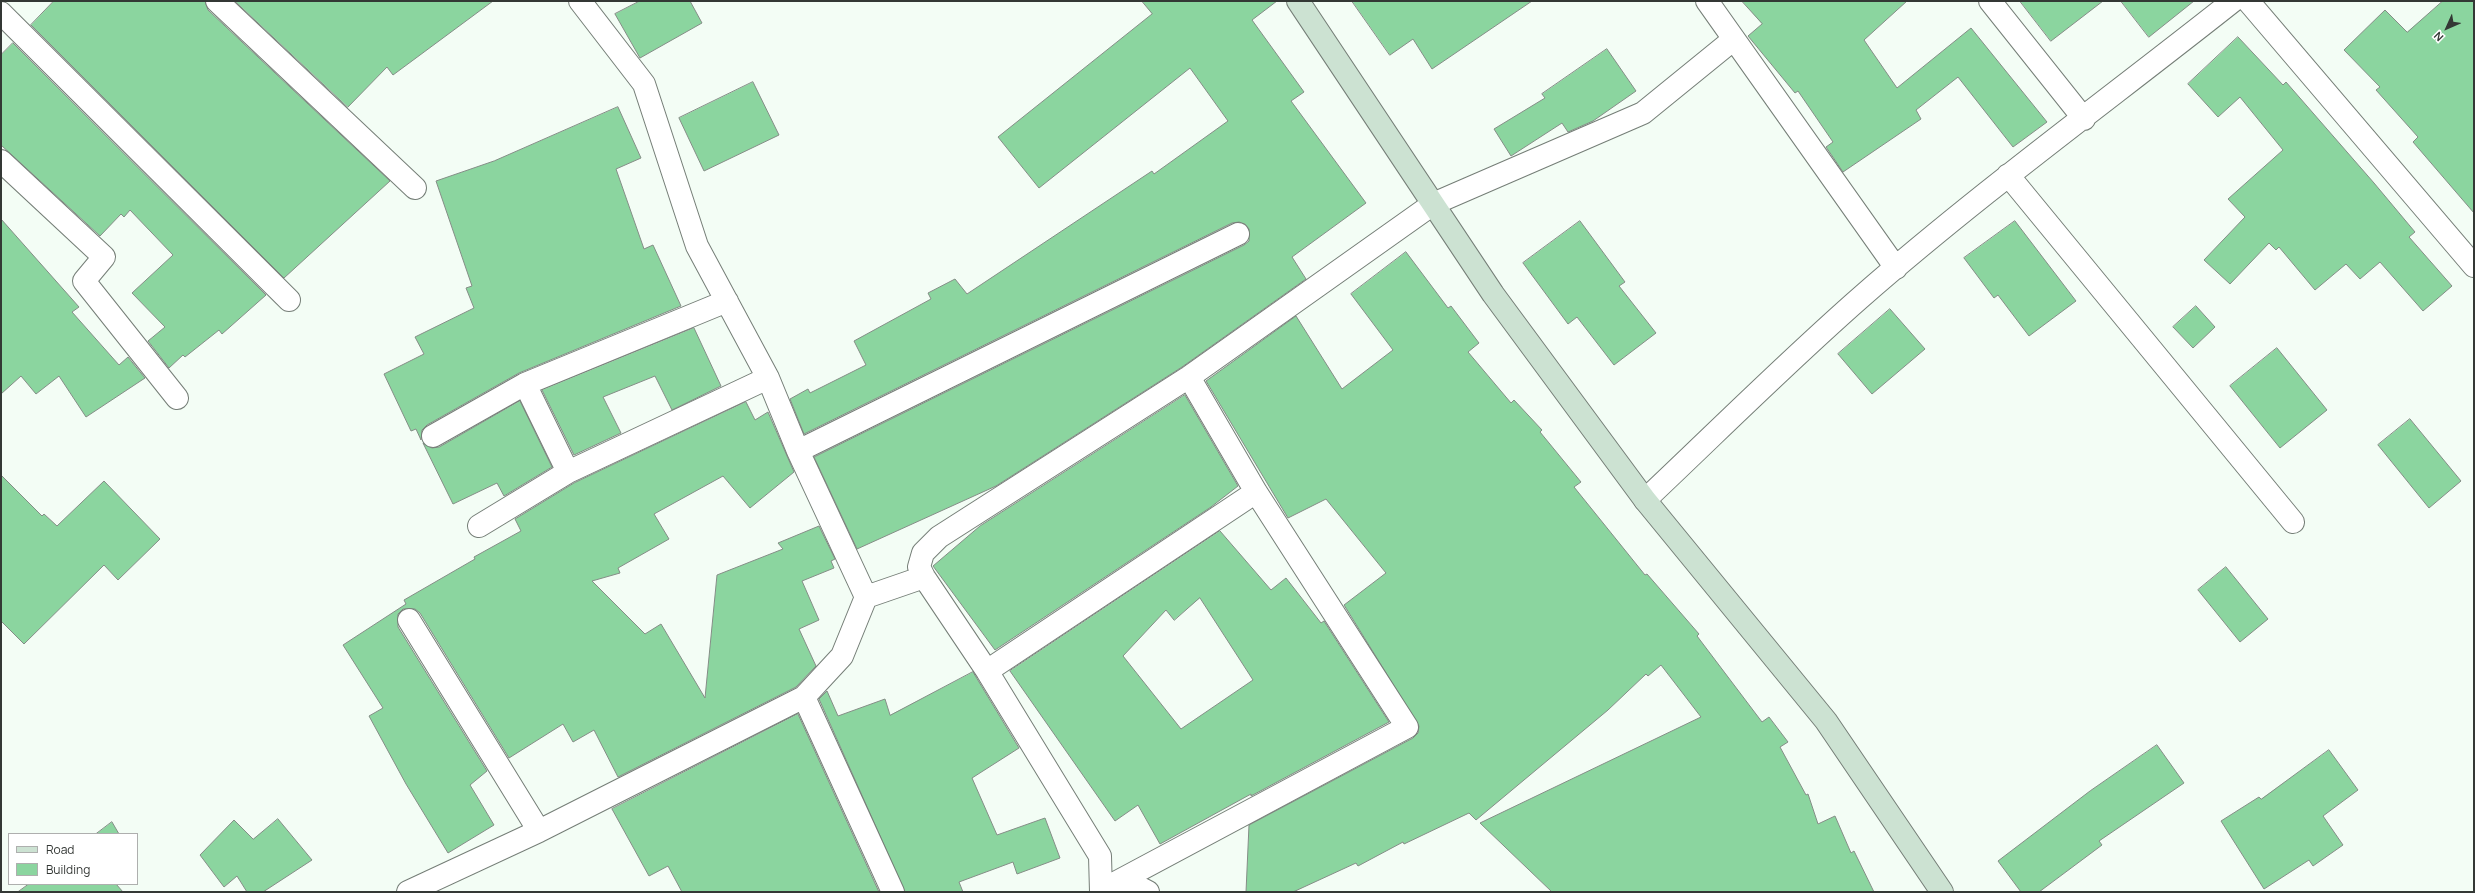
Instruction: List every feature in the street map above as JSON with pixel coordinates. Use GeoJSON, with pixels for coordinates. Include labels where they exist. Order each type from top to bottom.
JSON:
{"type":"FeatureCollection","features":[{"type":"Feature","properties":{"kind":"main road"},"geometry":{"type":"LineString","coordinates":[[1298,1],[1493,294],[1645,500],[1826,721],[1942,892]]}},
{"type":"Feature","properties":{"kind":"street"},"geometry":{"type":"LineString","coordinates":[[217,1],[415,188]]}},
{"type":"Feature","properties":{"kind":"street"},"geometry":{"type":"LineString","coordinates":[[408,892],[539,831],[804,697],[842,656],[866,597],[798,451],[768,378],[697,246],[644,84],[580,1]]}},
{"type":"Feature","properties":{"kind":"street"},"geometry":{"type":"LineString","coordinates":[[1708,1],[1896,268]]}},
{"type":"Feature","properties":{"kind":"street"},"geometry":{"type":"LineString","coordinates":[[1990,1],[2084,118]]}},
{"type":"Feature","properties":{"kind":"street"},"geometry":{"type":"LineString","coordinates":[[1645,500],[1860,298],[2008,175],[2084,118],[2233,1]]}},
{"type":"Feature","properties":{"kind":"street"},"geometry":{"type":"LineString","coordinates":[[2248,1],[2474,266]]}},
{"type":"Feature","properties":{"kind":"street"},"geometry":{"type":"LineString","coordinates":[[1,13],[289,300]]}},
{"type":"Feature","properties":{"kind":"street"},"geometry":{"type":"LineString","coordinates":[[1189,377],[1256,492],[1407,727],[1125,880],[1102,891],[1100,856],[987,672],[924,577],[919,567],[923,553],[939,537],[1189,377],[1433,204],[1643,112],[1734,39]]}},
{"type":"Feature","properties":{"kind":"street"},"geometry":{"type":"LineString","coordinates":[[1,161],[104,257],[84,281],[177,398]]}},
{"type":"Feature","properties":{"kind":"street"},"geometry":{"type":"LineString","coordinates":[[2008,175],[2293,522]]}},
{"type":"Feature","properties":{"kind":"street"},"geometry":{"type":"LineString","coordinates":[[798,451],[1238,234]]}},
{"type":"Feature","properties":{"kind":"street"},"geometry":{"type":"LineString","coordinates":[[433,436],[525,384],[727,301]]}},
{"type":"Feature","properties":{"kind":"street"},"geometry":{"type":"LineString","coordinates":[[479,526],[568,472],[768,378]]}},
{"type":"Feature","properties":{"kind":"street"},"geometry":{"type":"LineString","coordinates":[[525,384],[568,472]]}},
{"type":"Feature","properties":{"kind":"street"},"geometry":{"type":"LineString","coordinates":[[987,672],[1256,492]]}},
{"type":"Feature","properties":{"kind":"street"},"geometry":{"type":"LineString","coordinates":[[866,597],[924,577]]}},
{"type":"Feature","properties":{"kind":"street"},"geometry":{"type":"LineString","coordinates":[[409,620],[539,831]]}},
{"type":"Feature","properties":{"kind":"street"},"geometry":{"type":"LineString","coordinates":[[804,697],[893,892]]}},
{"type":"Feature","properties":{"kind":"street"},"geometry":{"type":"LineString","coordinates":[[1125,880],[1148,892]]}},
{"type":"Feature","properties":{"kind":"building"},"geometry":{"type":"Polygon","coordinates":[[[54,1],[205,1],[208,10],[390,181],[284,278],[31,25],[54,1]]]}},
{"type":"Feature","properties":{"kind":"building"},"geometry":{"type":"Polygon","coordinates":[[[235,1],[493,1],[393,75],[387,67],[348,107],[235,1]]]}},
{"type":"Feature","properties":{"kind":"building"},"geometry":{"type":"Polygon","coordinates":[[[640,1],[690,1],[702,23],[640,58],[615,14],[640,1]]]}},
{"type":"Feature","properties":{"kind":"building"},"geometry":{"type":"Polygon","coordinates":[[[1142,1],[1277,1],[1252,20],[1304,92],[1291,101],[1366,203],[1292,257],[1306,279],[1182,367],[996,486],[857,549],[814,457],[1244,245],[1249,241],[1249,229],[1245,224],[1239,222],[1232,223],[804,434],[790,399],[808,389],[810,393],[866,365],[854,341],[931,299],[928,293],[955,279],[967,294],[1152,171],[1154,174],[1228,121],[1190,68],[1039,188],[998,137],[1152,14],[1142,1]]]}},
{"type":"Feature","properties":{"kind":"building"},"geometry":{"type":"Polygon","coordinates":[[[1352,1],[1532,1],[1432,69],[1413,39],[1390,55],[1352,1]]]}},
{"type":"Feature","properties":{"kind":"building"},"geometry":{"type":"Polygon","coordinates":[[[1742,1],[1907,1],[1864,40],[1897,88],[1971,28],[2047,122],[2013,147],[1958,77],[1916,110],[1921,119],[1843,172],[1826,147],[1833,142],[1798,91],[1795,93],[1748,36],[1762,24],[1742,1]]]}},
{"type":"Feature","properties":{"kind":"building"},"geometry":{"type":"Polygon","coordinates":[[[2020,1],[2103,1],[2051,41],[2020,1]]]}},
{"type":"Feature","properties":{"kind":"building"},"geometry":{"type":"Polygon","coordinates":[[[2121,1],[2194,1],[2149,37],[2121,1]]]}},
{"type":"Feature","properties":{"kind":"building"},"geometry":{"type":"Polygon","coordinates":[[[2443,1],[2474,1],[2474,213],[2413,142],[2418,137],[2376,90],[2380,87],[2344,50],[2385,10],[2407,32],[2443,1]]]}},
{"type":"Feature","properties":{"kind":"building"},"geometry":{"type":"Polygon","coordinates":[[[2238,37],[2283,85],[2286,82],[2374,183],[2415,232],[2409,237],[2452,286],[2423,311],[2380,262],[2360,279],[2346,264],[2315,290],[2279,247],[2276,250],[2269,243],[2230,284],[2204,260],[2245,217],[2228,199],[2283,150],[2240,97],[2218,117],[2188,84],[2238,37]]]}},
{"type":"Feature","properties":{"kind":"building"},"geometry":{"type":"Polygon","coordinates":[[[13,43],[266,295],[222,334],[219,330],[185,357],[183,355],[169,368],[148,341],[165,327],[132,293],[173,255],[130,210],[124,217],[121,214],[100,236],[1,145],[1,55],[13,43]]]}},
{"type":"Feature","properties":{"kind":"building"},"geometry":{"type":"Polygon","coordinates":[[[1607,49],[1636,91],[1593,121],[1568,132],[1562,123],[1511,156],[1494,129],[1545,98],[1542,94],[1607,49]]]}},
{"type":"Feature","properties":{"kind":"building"},"geometry":{"type":"Polygon","coordinates":[[[753,82],[779,135],[704,171],[679,118],[753,82]]]}},
{"type":"Feature","properties":{"kind":"building"},"geometry":{"type":"Polygon","coordinates":[[[618,107],[641,158],[616,169],[644,249],[653,245],[681,306],[519,373],[427,425],[422,430],[421,440],[416,429],[411,431],[384,374],[424,354],[415,337],[474,308],[466,288],[472,286],[436,181],[494,161],[618,107]]]}},
{"type":"Feature","properties":{"kind":"building"},"geometry":{"type":"Polygon","coordinates":[[[1,219],[79,307],[72,312],[119,365],[128,357],[145,378],[86,417],[59,376],[36,394],[21,376],[1,394],[1,219]]]}},
{"type":"Feature","properties":{"kind":"building"},"geometry":{"type":"Polygon","coordinates":[[[1580,221],[1625,282],[1619,286],[1656,333],[1614,365],[1577,317],[1568,324],[1523,263],[1580,221]]]}},
{"type":"Feature","properties":{"kind":"building"},"geometry":{"type":"Polygon","coordinates":[[[2015,221],[2076,301],[2029,336],[1998,295],[1994,298],[1964,258],[2015,221]]]}},
{"type":"Feature","properties":{"kind":"building"},"geometry":{"type":"Polygon","coordinates":[[[1406,252],[1448,308],[1451,306],[1479,343],[1468,352],[1511,403],[1514,400],[1542,430],[1540,432],[1581,482],[1574,487],[1645,575],[1647,574],[1699,634],[1697,636],[1762,722],[1769,717],[1788,742],[1780,747],[1806,795],[1808,794],[1818,824],[1835,816],[1851,853],[1854,851],[1874,892],[1552,892],[1480,823],[1701,717],[1661,665],[1648,676],[1646,674],[1608,710],[1476,820],[1469,813],[1404,844],[1403,842],[1358,866],[1356,863],[1293,892],[1246,892],[1249,825],[1413,738],[1418,733],[1419,726],[1344,605],[1386,573],[1326,499],[1288,518],[1206,381],[1296,316],[1342,389],[1393,350],[1351,294],[1406,252]]]}},
{"type":"Feature","properties":{"kind":"building"},"geometry":{"type":"Polygon","coordinates":[[[2196,306],[2215,327],[2193,348],[2173,327],[2196,306]]]}},
{"type":"Feature","properties":{"kind":"building"},"geometry":{"type":"Polygon","coordinates":[[[1890,309],[1925,349],[1872,394],[1838,354],[1890,309]]]}},
{"type":"Feature","properties":{"kind":"building"},"geometry":{"type":"Polygon","coordinates":[[[694,328],[721,386],[672,410],[655,376],[603,397],[621,433],[574,455],[542,390],[694,328]]]}},
{"type":"Feature","properties":{"kind":"building"},"geometry":{"type":"Polygon","coordinates":[[[2277,348],[2327,410],[2280,448],[2230,386],[2277,348]]]}},
{"type":"Feature","properties":{"kind":"building"},"geometry":{"type":"Polygon","coordinates":[[[1185,395],[1238,486],[1211,507],[995,650],[933,566],[980,526],[1185,395]]]}},
{"type":"Feature","properties":{"kind":"building"},"geometry":{"type":"Polygon","coordinates":[[[520,401],[552,467],[504,496],[497,483],[453,504],[423,443],[432,448],[439,447],[520,401]]]}},
{"type":"Feature","properties":{"kind":"building"},"geometry":{"type":"Polygon","coordinates":[[[746,402],[755,420],[768,412],[794,472],[750,508],[723,476],[654,514],[669,539],[618,568],[620,573],[592,581],[645,634],[661,624],[705,698],[717,575],[783,549],[778,543],[819,526],[835,559],[831,561],[834,568],[802,581],[819,620],[799,629],[816,666],[796,687],[618,777],[594,730],[573,742],[563,724],[509,758],[420,613],[415,609],[403,609],[398,614],[398,627],[487,771],[470,785],[494,825],[448,853],[406,784],[369,716],[383,708],[343,645],[406,604],[404,600],[475,559],[474,557],[521,531],[515,519],[574,483],[746,402]]]}},
{"type":"Feature","properties":{"kind":"building"},"geometry":{"type":"Polygon","coordinates":[[[2410,419],[2461,481],[2429,508],[2378,445],[2410,419]]]}},
{"type":"Feature","properties":{"kind":"building"},"geometry":{"type":"Polygon","coordinates":[[[1,475],[42,516],[44,514],[57,526],[104,481],[160,539],[118,580],[104,565],[24,644],[1,621],[1,475]]]}},
{"type":"Feature","properties":{"kind":"building"},"geometry":{"type":"Polygon","coordinates":[[[1220,531],[1271,590],[1286,578],[1321,623],[1324,621],[1389,722],[1251,796],[1251,794],[1160,844],[1138,805],[1115,821],[1010,671],[1220,531]],[[1200,598],[1174,620],[1166,610],[1123,656],[1181,729],[1253,680],[1200,598]]]}},
{"type":"Feature","properties":{"kind":"building"},"geometry":{"type":"Polygon","coordinates":[[[2226,567],[2268,619],[2240,642],[2198,590],[2226,567]]]}},
{"type":"Feature","properties":{"kind":"building"},"geometry":{"type":"Polygon","coordinates":[[[973,672],[1019,748],[972,778],[997,835],[1045,818],[1060,858],[1017,874],[1013,862],[959,882],[963,892],[905,892],[819,699],[827,691],[838,716],[885,699],[890,715],[973,672]]]}},
{"type":"Feature","properties":{"kind":"building"},"geometry":{"type":"Polygon","coordinates":[[[798,714],[879,892],[682,892],[668,866],[649,876],[612,809],[798,714]]]}},
{"type":"Feature","properties":{"kind":"building"},"geometry":{"type":"Polygon","coordinates":[[[2157,745],[2184,783],[2099,841],[2102,845],[2039,892],[2021,892],[1998,861],[2090,791],[2157,745]]]}},
{"type":"Feature","properties":{"kind":"building"},"geometry":{"type":"Polygon","coordinates":[[[2329,750],[2358,790],[2323,816],[2343,845],[2313,866],[2309,860],[2264,889],[2221,821],[2259,797],[2261,799],[2329,750]]]}},
{"type":"Feature","properties":{"kind":"building"},"geometry":{"type":"Polygon","coordinates":[[[278,819],[312,860],[263,892],[247,892],[237,876],[224,887],[200,855],[234,820],[253,839],[278,819]]]}},
{"type":"Feature","properties":{"kind":"building"},"geometry":{"type":"Polygon","coordinates":[[[112,822],[118,833],[97,833],[112,822]]]}},
{"type":"Feature","properties":{"kind":"building"},"geometry":{"type":"Polygon","coordinates":[[[28,885],[117,885],[123,892],[18,892],[28,885]]]}}]}
